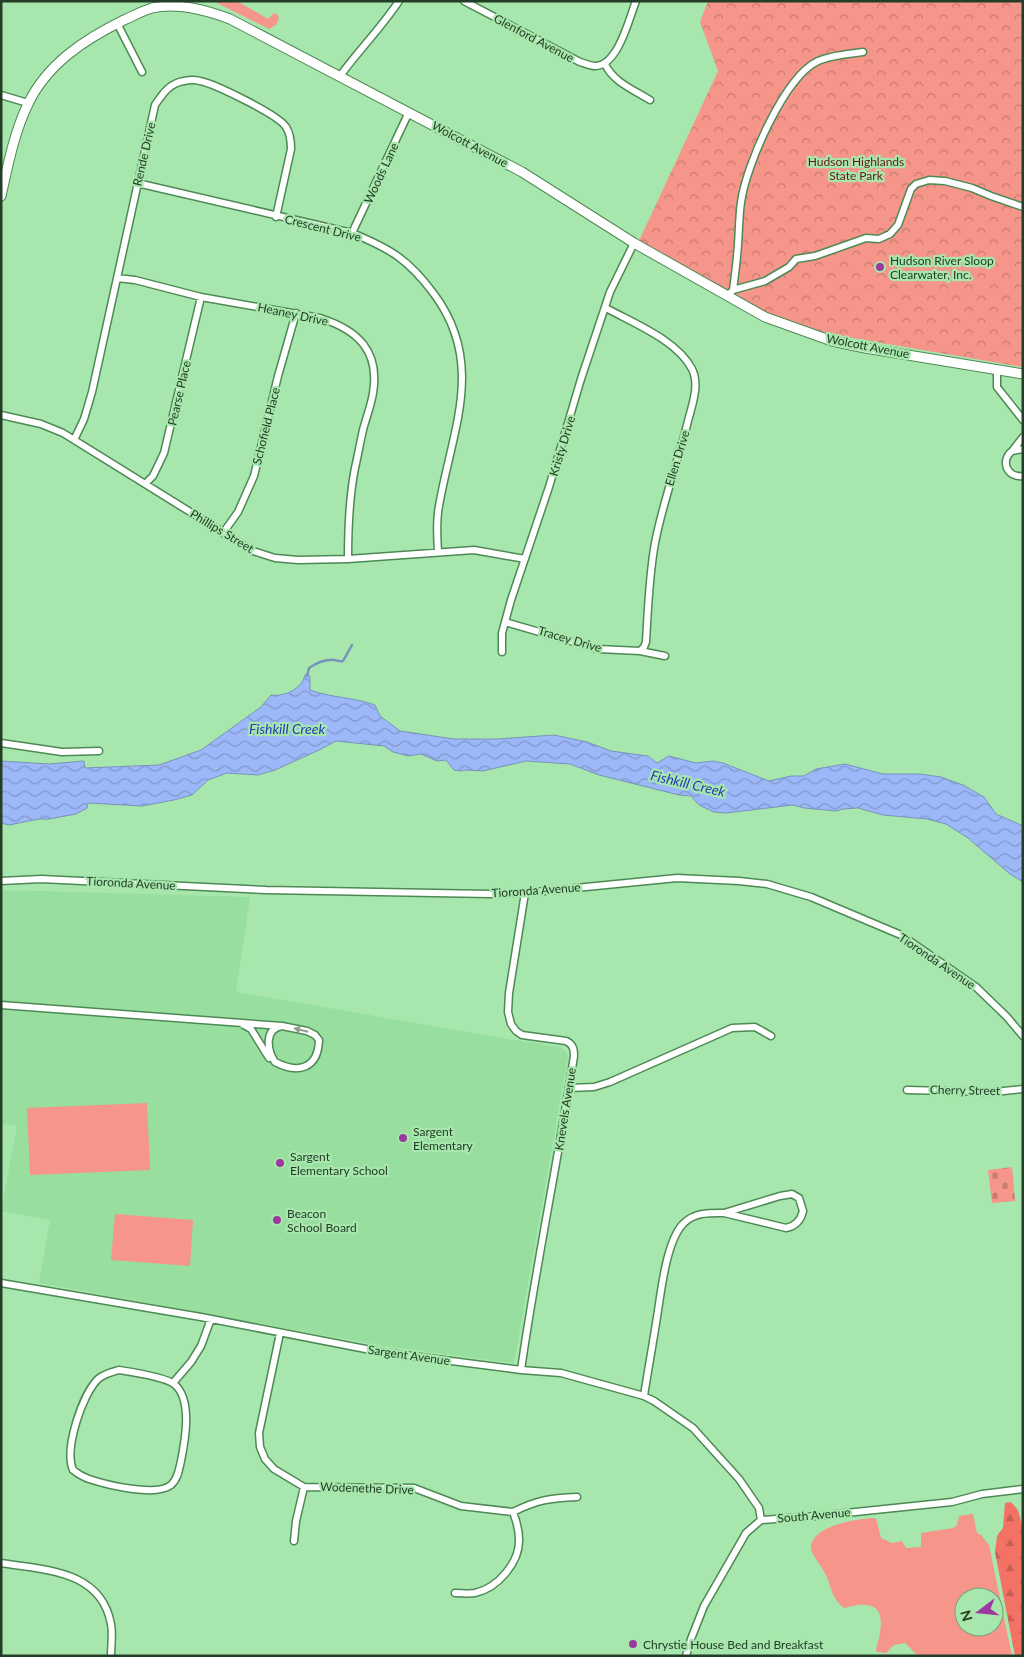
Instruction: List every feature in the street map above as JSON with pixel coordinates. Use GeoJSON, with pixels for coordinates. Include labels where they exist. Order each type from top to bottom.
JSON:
{"type":"FeatureCollection","features":[{"type":"Feature","properties":{"kind":"main road","name":"Wolcott Avenue"},"geometry":{"type":"LineString","coordinates":[[1,196],[13,145],[28,103],[44,79],[72,50],[88,39],[150,5],[184,4],[209,10],[230,19],[522,172],[634,243],[730,293],[765,317],[832,341],[1023,374]]}},
{"type":"Feature","properties":{"kind":"street"},"geometry":{"type":"LineString","coordinates":[[340,76],[383,24],[399,1]]}},
{"type":"Feature","properties":{"kind":"street","name":"Glenford Avenue"},"geometry":{"type":"LineString","coordinates":[[464,1],[580,62],[595,66],[605,64]]}},
{"type":"Feature","properties":{"kind":"street"},"geometry":{"type":"LineString","coordinates":[[636,1],[621,42],[616,52],[605,64],[609,73],[650,100]]}},
{"type":"Feature","properties":{"kind":"street"},"geometry":{"type":"LineString","coordinates":[[117,23],[142,72]]}},
{"type":"Feature","properties":{"kind":"street"},"geometry":{"type":"LineString","coordinates":[[863,52],[819,61],[800,76],[786,93],[755,155],[746,178],[741,203],[730,293],[765,281],[789,267],[796,260],[814,256],[866,238],[879,239],[890,234],[898,225],[911,189],[916,184],[929,180],[946,181],[972,188],[1023,207]]}},
{"type":"Feature","properties":{"kind":"street","name":"Rende Drive"},"geometry":{"type":"LineString","coordinates":[[74,440],[84,420],[92,392],[155,104],[165,90],[172,85],[184,81],[199,81],[273,115],[285,125],[290,138],[291,149],[276,216]]}},
{"type":"Feature","properties":{"kind":"street"},"geometry":{"type":"LineString","coordinates":[[1,95],[28,103]]}},
{"type":"Feature","properties":{"kind":"street","name":"Woods Lane"},"geometry":{"type":"LineString","coordinates":[[352,233],[409,112]]}},
{"type":"Feature","properties":{"kind":"street","name":"Crescent Drive"},"geometry":{"type":"LineString","coordinates":[[137,183],[352,233],[395,253],[421,277],[442,305],[454,328],[463,367],[462,393],[454,439],[438,508],[438,552]]}},
{"type":"Feature","properties":{"kind":"street","name":"Kristy Drive"},"geometry":{"type":"LineString","coordinates":[[502,652],[502,633],[505,622],[549,487],[581,379],[610,292],[634,243]]}},
{"type":"Feature","properties":{"kind":"street","name":"Heaney Drive"},"geometry":{"type":"LineString","coordinates":[[117,278],[135,280],[202,297],[296,313],[338,324],[352,332],[367,350],[374,369],[373,395],[363,430],[350,504],[348,559]]}},
{"type":"Feature","properties":{"kind":"street","name":"Pearse Place"},"geometry":{"type":"LineString","coordinates":[[145,484],[153,476],[164,453],[202,297]]}},
{"type":"Feature","properties":{"kind":"street","name":"Ellen Drive"},"geometry":{"type":"LineString","coordinates":[[606,308],[673,347],[688,362],[693,371],[695,382],[692,407],[655,542],[649,579],[646,642],[640,651]]}},
{"type":"Feature","properties":{"kind":"street","name":"Schofield Place"},"geometry":{"type":"LineString","coordinates":[[223,533],[238,512],[254,476],[278,376],[296,313]]}},
{"type":"Feature","properties":{"kind":"street"},"geometry":{"type":"LineString","coordinates":[[997,370],[997,387],[1023,420]]}},
{"type":"Feature","properties":{"kind":"street","name":"Phillips Street"},"geometry":{"type":"LineString","coordinates":[[1,415],[41,424],[63,433],[253,551],[275,558],[298,560],[348,559],[474,550],[525,559]]}},
{"type":"Feature","properties":{"kind":"street"},"geometry":{"type":"LineString","coordinates":[[1023,437],[1007,457],[1006,462],[1008,470],[1014,475],[1023,476]]}},
{"type":"Feature","properties":{"kind":"street"},"geometry":{"type":"LineString","coordinates":[[1012,451],[1023,449]]}},
{"type":"Feature","properties":{"kind":"street","name":"Tracey Drive"},"geometry":{"type":"LineString","coordinates":[[505,622],[598,649],[640,651],[665,656]]}},
{"type":"Feature","properties":{"kind":"street"},"geometry":{"type":"LineString","coordinates":[[1,743],[62,752],[99,751]]}},
{"type":"Feature","properties":{"kind":"street","name":"Tioronda Avenue"},"geometry":{"type":"LineString","coordinates":[[1,881],[41,879],[266,890],[490,894],[525,893],[677,878],[739,880],[768,884],[811,897],[901,935],[976,987],[1007,1017],[1023,1036]]}},
{"type":"Feature","properties":{"kind":"street","name":"Knevels Avenue"},"geometry":{"type":"LineString","coordinates":[[521,1370],[574,1056],[571,1044],[566,1041],[522,1035],[516,1032],[511,1024],[508,1012],[509,993],[525,893]]}},
{"type":"Feature","properties":{"kind":"street"},"geometry":{"type":"LineString","coordinates":[[1,1005],[238,1022],[299,1029],[315,1035],[319,1040],[314,1061],[304,1068],[295,1068],[275,1062],[267,1056],[252,1029],[238,1022]]}},
{"type":"Feature","properties":{"kind":"street"},"geometry":{"type":"LineString","coordinates":[[275,1062],[268,1048],[269,1040],[276,1028],[282,1026]]}},
{"type":"Feature","properties":{"kind":"street"},"geometry":{"type":"LineString","coordinates":[[569,1088],[594,1087],[610,1082],[732,1028],[754,1027],[771,1036]]}},
{"type":"Feature","properties":{"kind":"street","name":"Cherry Street"},"geometry":{"type":"LineString","coordinates":[[906,1090],[994,1092],[1023,1089]]}},
{"type":"Feature","properties":{"kind":"street"},"geometry":{"type":"LineString","coordinates":[[644,1396],[665,1273],[670,1252],[679,1229],[684,1223],[695,1216],[724,1213],[792,1194],[799,1198],[803,1211],[799,1222],[792,1227],[786,1228],[724,1213]]}},
{"type":"Feature","properties":{"kind":"street","name":"Sargent Avenue"},"geometry":{"type":"LineString","coordinates":[[1,1283],[210,1319],[381,1352],[521,1370],[561,1373],[644,1396],[693,1428],[739,1479],[759,1508],[761,1520]]}},
{"type":"Feature","properties":{"kind":"street"},"geometry":{"type":"LineString","coordinates":[[173,1383],[191,1362],[201,1346],[210,1319]]}},
{"type":"Feature","properties":{"kind":"street","name":"Wodenethe Drive"},"geometry":{"type":"LineString","coordinates":[[280,1333],[259,1433],[260,1447],[265,1459],[274,1469],[304,1487],[414,1488],[461,1506],[513,1512]]}},
{"type":"Feature","properties":{"kind":"street"},"geometry":{"type":"LineString","coordinates":[[119,1370],[173,1383],[179,1388],[183,1398],[186,1413],[186,1436],[176,1479],[170,1486],[157,1490],[141,1490],[88,1479],[73,1470],[70,1453],[82,1404],[87,1393],[100,1378],[110,1372],[119,1370]]}},
{"type":"Feature","properties":{"kind":"street"},"geometry":{"type":"LineString","coordinates":[[294,1541],[296,1521],[304,1487]]}},
{"type":"Feature","properties":{"kind":"street","name":"South Avenue"},"geometry":{"type":"LineString","coordinates":[[686,1656],[690,1639],[704,1606],[746,1533],[761,1520],[952,1502],[982,1494],[1023,1489]]}},
{"type":"Feature","properties":{"kind":"street"},"geometry":{"type":"LineString","coordinates":[[455,1593],[475,1593],[488,1588],[500,1579],[513,1563],[517,1555],[519,1539],[513,1512],[526,1505],[548,1498],[577,1497]]}},
{"type":"Feature","properties":{"kind":"street"},"geometry":{"type":"LineString","coordinates":[[1,1563],[64,1574],[86,1583],[92,1588],[98,1594],[108,1613],[111,1626],[111,1656]]}},
{"type":"Feature","properties":{"kind":"shaded area","name":"Sargent Elementary School"},"geometry":{"type":"Polygon","coordinates":[[[1,890],[250,897],[236,992],[560,1047],[565,1051],[568,1056],[514,1363],[383,1346],[39,1283],[50,1220],[1,1211],[17,1126],[1,1124],[1,890]]]}},
{"type":"Feature","properties":{"kind":"green space"},"geometry":{"type":"Polygon","coordinates":[[[213,1],[237,1],[268,19],[274,13],[279,18],[276,25],[269,29],[213,1]]]}},
{"type":"Feature","properties":{"kind":"green space","name":"Hudson Highlands State Park"},"geometry":{"type":"Polygon","coordinates":[[[708,1],[1023,1],[1023,367],[852,338],[795,326],[763,311],[639,241],[718,71],[700,22],[708,1]]]}},
{"type":"Feature","properties":{"kind":"green space"},"geometry":{"type":"Polygon","coordinates":[[[147,1103],[150,1170],[30,1175],[27,1108],[147,1103]]]}},
{"type":"Feature","properties":{"kind":"green space"},"geometry":{"type":"Polygon","coordinates":[[[1012,1167],[1015,1201],[992,1203],[988,1170],[1012,1167]]]}},
{"type":"Feature","properties":{"kind":"green space"},"geometry":{"type":"Polygon","coordinates":[[[115,1214],[193,1220],[190,1266],[111,1260],[115,1214]]]}},
{"type":"Feature","properties":{"kind":"green space"},"geometry":{"type":"Polygon","coordinates":[[[1011,1502],[1018,1510],[1023,1529],[1023,1656],[1015,1656],[1004,1599],[1004,1587],[1002,1587],[995,1552],[997,1536],[1003,1528],[1005,1503],[1011,1502]]]}},
{"type":"Feature","properties":{"kind":"green space"},"geometry":{"type":"Polygon","coordinates":[[[973,1514],[977,1533],[989,1545],[998,1587],[954,1587],[954,1637],[1004,1637],[1004,1617],[1012,1656],[918,1656],[905,1643],[894,1645],[886,1653],[877,1652],[881,1629],[880,1615],[872,1606],[856,1605],[844,1608],[840,1604],[834,1597],[828,1580],[812,1551],[813,1540],[827,1528],[838,1524],[859,1519],[876,1518],[881,1538],[892,1543],[902,1541],[906,1548],[921,1547],[921,1533],[953,1528],[957,1525],[959,1516],[973,1514]]]}},
{"type":"Feature","properties":{"kind":"water","name":"Fishkill Creek"},"geometry":{"type":"Polygon","coordinates":[[[308,674],[310,677],[310,690],[375,705],[380,716],[400,731],[454,739],[498,739],[554,735],[587,742],[611,751],[648,756],[657,763],[669,756],[696,763],[713,761],[723,763],[769,781],[791,776],[804,776],[816,769],[845,764],[883,774],[920,774],[941,777],[963,785],[984,797],[996,814],[1023,826],[1023,882],[1010,874],[968,838],[946,824],[927,819],[883,815],[858,808],[836,811],[793,805],[726,813],[714,812],[699,805],[691,796],[679,795],[599,775],[570,764],[526,761],[483,771],[461,771],[454,770],[446,760],[437,761],[421,754],[408,756],[393,752],[384,746],[336,741],[275,770],[258,775],[227,773],[208,780],[192,795],[174,800],[142,806],[88,803],[87,808],[76,814],[9,825],[1,823],[1,761],[49,764],[84,761],[85,768],[159,765],[201,750],[261,707],[271,695],[281,695],[292,691],[308,674]]]}},
{"type":"Feature","properties":{"kind":"waterway"},"geometry":{"type":"LineString","coordinates":[[307,676],[309,668],[319,662],[343,661],[352,645]]}},
{"type":"Feature","properties":{"kind":"place","name":"Hudson River Sloop Clearwater, Inc."},"geometry":{"type":"Point","coordinates":[880,267]}},
{"type":"Feature","properties":{"kind":"place","name":"Sargent Elementary"},"geometry":{"type":"Point","coordinates":[403,1138]}},
{"type":"Feature","properties":{"kind":"place","name":"Sargent Elementary School"},"geometry":{"type":"Point","coordinates":[280,1163]}},
{"type":"Feature","properties":{"kind":"place","name":"Beacon School Board"},"geometry":{"type":"Point","coordinates":[277,1220]}},
{"type":"Feature","properties":{"kind":"place","name":"Chrystie House Bed and Breakfast"},"geometry":{"type":"Point","coordinates":[633,1644]}}]}
